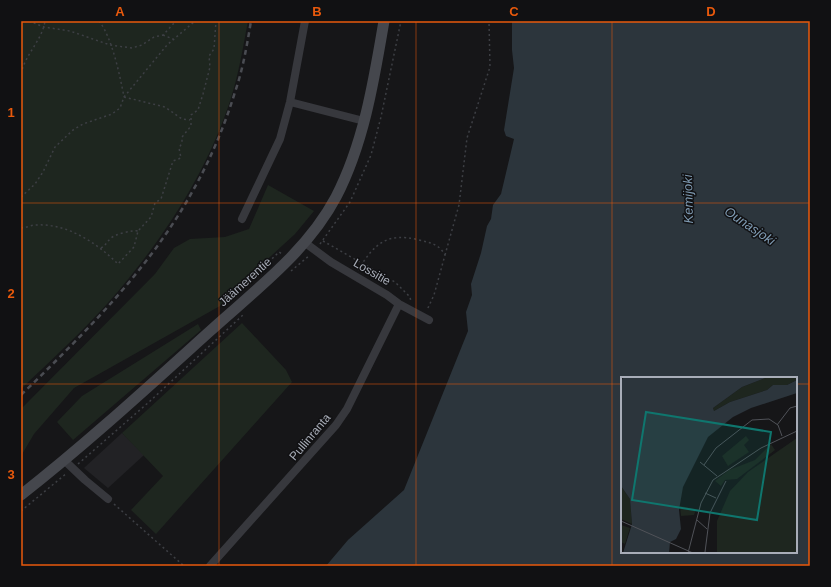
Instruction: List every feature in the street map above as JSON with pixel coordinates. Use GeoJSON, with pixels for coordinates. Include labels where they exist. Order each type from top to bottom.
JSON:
{"type":"FeatureCollection","features":[{"type":"Feature","properties":{"kind":"main road","name":"Jäämerentie"},"geometry":{"type":"LineString","coordinates":[[21,495],[64,460],[272,275],[304,242],[317,226],[336,197],[345,178],[364,121],[384,21]]}},
{"type":"Feature","properties":{"kind":"street"},"geometry":{"type":"LineString","coordinates":[[242,219],[280,139],[290,102],[305,21]]}},
{"type":"Feature","properties":{"kind":"street"},"geometry":{"type":"LineString","coordinates":[[290,102],[364,121]]}},
{"type":"Feature","properties":{"kind":"street","name":"Lossitie"},"geometry":{"type":"LineString","coordinates":[[304,242],[354,276],[388,295],[399,304],[426,318]]}},
{"type":"Feature","properties":{"kind":"street","name":"Pullinranta"},"geometry":{"type":"LineString","coordinates":[[210,566],[336,425],[347,409],[399,304]]}},
{"type":"Feature","properties":{"kind":"street"},"geometry":{"type":"LineString","coordinates":[[64,460],[72,469],[108,499]]}},
{"type":"Feature","properties":{"kind":"path"},"geometry":{"type":"LineString","coordinates":[[29,21],[44,27],[66,29],[110,45],[132,48],[142,46],[154,37],[163,36],[174,39]]}},
{"type":"Feature","properties":{"kind":"path"},"geometry":{"type":"LineString","coordinates":[[21,74],[23,62],[33,45],[38,40],[44,27],[44,21]]}},
{"type":"Feature","properties":{"kind":"path"},"geometry":{"type":"LineString","coordinates":[[99,21],[110,45],[121,80],[124,97]]}},
{"type":"Feature","properties":{"kind":"path"},"geometry":{"type":"LineString","coordinates":[[163,36],[176,21]]}},
{"type":"Feature","properties":{"kind":"path"},"geometry":{"type":"LineString","coordinates":[[21,197],[35,184],[43,172],[55,147],[73,130],[83,124],[112,114],[120,108],[124,97],[174,39],[195,21]]}},
{"type":"Feature","properties":{"kind":"path"},"geometry":{"type":"LineString","coordinates":[[21,228],[36,225],[60,227],[101,248],[118,264],[134,247],[138,231],[150,216],[155,203],[161,199],[173,161],[181,158],[179,148],[182,143],[182,137],[191,126],[191,116],[198,110],[210,67],[209,56],[214,49],[216,21]]}},
{"type":"Feature","properties":{"kind":"path"},"geometry":{"type":"LineString","coordinates":[[426,318],[446,255],[459,205],[467,138],[483,92],[491,62],[488,41],[489,21]]}},
{"type":"Feature","properties":{"kind":"path"},"geometry":{"type":"LineString","coordinates":[[124,97],[165,107],[182,119],[190,120]]}},
{"type":"Feature","properties":{"kind":"path"},"geometry":{"type":"LineString","coordinates":[[101,248],[106,245],[110,238],[134,230],[138,231]]}},
{"type":"Feature","properties":{"kind":"path"},"geometry":{"type":"LineString","coordinates":[[354,276],[377,244],[394,237],[404,236],[436,244],[446,255]]}},
{"type":"Feature","properties":{"kind":"path"},"geometry":{"type":"LineString","coordinates":[[322,241],[395,282],[410,297],[411,302],[408,308]]}},
{"type":"Feature","properties":{"kind":"path"},"geometry":{"type":"LineString","coordinates":[[289,273],[310,255]]}},
{"type":"Feature","properties":{"kind":"path"},"geometry":{"type":"LineString","coordinates":[[21,511],[149,402],[249,310]]}},
{"type":"Feature","properties":{"kind":"path"},"geometry":{"type":"LineString","coordinates":[[108,499],[184,566]]}},
{"type":"Feature","properties":{"kind":"shaded area"},"geometry":{"type":"Polygon","coordinates":[[[21,21],[248,21],[241,60],[231,98],[221,126],[209,154],[180,207],[127,281],[107,304],[76,337],[21,389],[21,21]]]}},
{"type":"Feature","properties":{"kind":"shaded area"},"geometry":{"type":"Polygon","coordinates":[[[268,185],[314,211],[295,234],[248,277],[236,297],[74,388],[34,434],[21,456],[21,409],[155,274],[174,248],[190,239],[225,237],[249,229],[268,185]]]}},
{"type":"Feature","properties":{"kind":"shaded area"},"geometry":{"type":"Polygon","coordinates":[[[242,323],[286,370],[292,382],[156,534],[131,510],[163,476],[122,433],[242,323]]]}},
{"type":"Feature","properties":{"kind":"shaded area"},"geometry":{"type":"Polygon","coordinates":[[[198,324],[201,330],[73,440],[57,422],[82,396],[198,324]]]}},
{"type":"Feature","properties":{"kind":"shaded area"},"geometry":{"type":"Polygon","coordinates":[[[122,433],[144,455],[108,488],[84,468],[122,433]]]}},
{"type":"Feature","properties":{"kind":"water"},"geometry":{"type":"Polygon","coordinates":[[[512,21],[810,21],[810,566],[326,566],[348,540],[404,490],[468,331],[466,312],[472,295],[471,284],[481,253],[487,226],[491,219],[493,205],[501,194],[514,139],[506,136],[504,130],[514,68],[512,50],[512,21]]]}},
{"type":"Feature","properties":{"kind":"railway"},"geometry":{"type":"LineString","coordinates":[[21,395],[56,361],[120,293],[149,258],[175,221],[198,181],[218,139],[240,75],[251,21]]}},
{"type":"Feature","properties":{"kind":"water label","name":"Kemijoki"},"geometry":{"type":"Point","coordinates":[688,199]}},
{"type":"Feature","properties":{"kind":"water label","name":"Ounasjoki"},"geometry":{"type":"Point","coordinates":[750,226]}}]}
